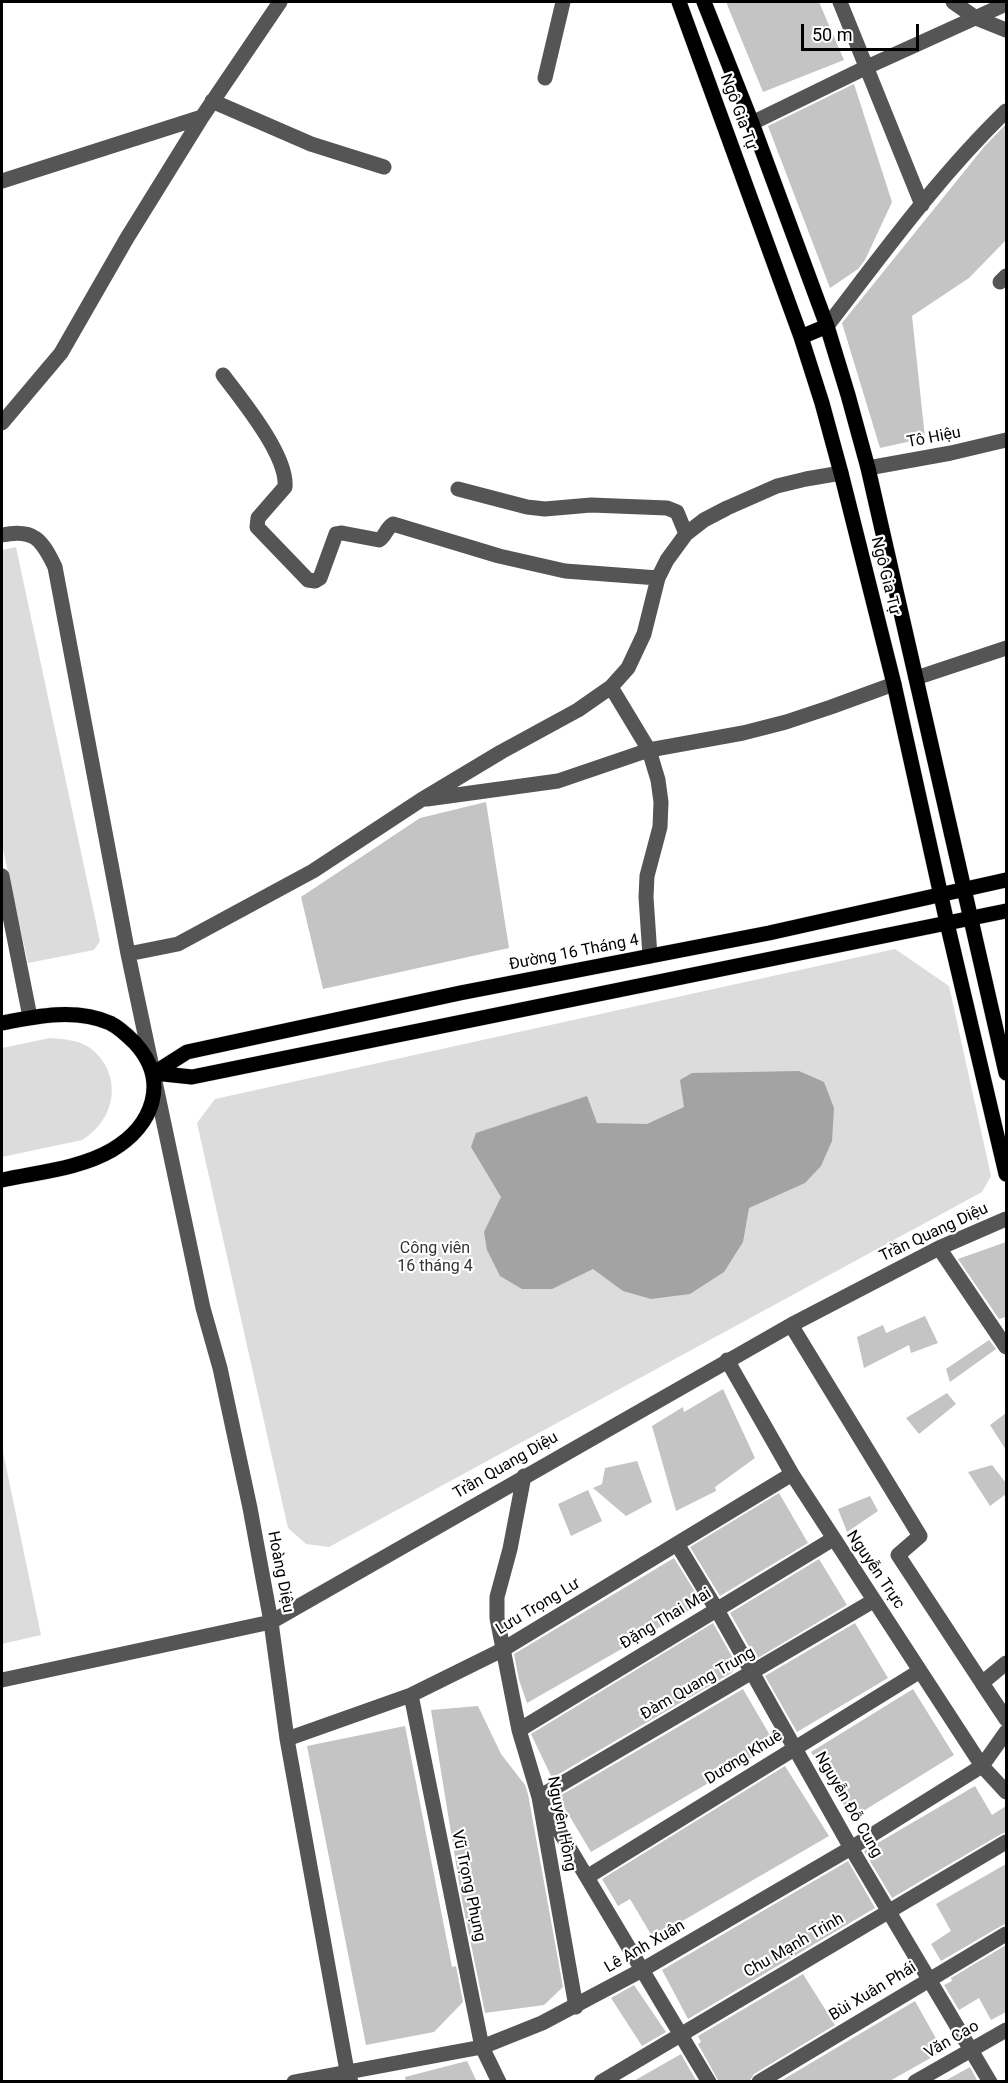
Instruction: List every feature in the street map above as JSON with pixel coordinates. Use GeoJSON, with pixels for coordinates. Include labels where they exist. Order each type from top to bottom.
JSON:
{"type":"FeatureCollection","features":[{"type":"Feature","properties":{"kind":"main road","name":"Ngô Gia Tự"},"geometry":{"type":"LineString","coordinates":[[679,2],[801,337],[841,473],[894,684],[1006,1174]]}},
{"type":"Feature","properties":{"kind":"main road","name":"Ngô Gia Tự"},"geometry":{"type":"LineString","coordinates":[[704,2],[752,123],[827,326],[848,394],[868,468],[971,919],[1003,1042],[1006,1073]]}},
{"type":"Feature","properties":{"kind":"main road"},"geometry":{"type":"LineString","coordinates":[[727,134],[752,123]]}},
{"type":"Feature","properties":{"kind":"main road"},"geometry":{"type":"LineString","coordinates":[[801,337],[827,326]]}},
{"type":"Feature","properties":{"kind":"main road"},"geometry":{"type":"LineString","coordinates":[[841,473],[868,468]]}},
{"type":"Feature","properties":{"kind":"main road"},"geometry":{"type":"LineString","coordinates":[[894,684],[916,678]]}},
{"type":"Feature","properties":{"kind":"main road","name":"Đường 16 Tháng 4"},"geometry":{"type":"LineString","coordinates":[[154,1073],[187,1052],[460,993],[770,933],[1006,880]]}},
{"type":"Feature","properties":{"kind":"main road"},"geometry":{"type":"LineString","coordinates":[[154,1073],[192,1077],[1006,911]]}},
{"type":"Feature","properties":{"kind":"main road"},"geometry":{"type":"LineString","coordinates":[[770,933],[776,958]]}},
{"type":"Feature","properties":{"kind":"main road"},"geometry":{"type":"LineString","coordinates":[[568,973],[575,999]]}},
{"type":"Feature","properties":{"kind":"main road"},"geometry":{"type":"LineString","coordinates":[[460,993],[466,1021]]}},
{"type":"Feature","properties":{"kind":"main road"},"geometry":{"type":"LineString","coordinates":[[2,1023],[62,1014],[110,1023],[129,1036],[144,1052],[154,1073],[153,1097],[145,1121],[129,1138],[88,1161],[2,1180]]}},
{"type":"Feature","properties":{"kind":"street"},"geometry":{"type":"LineString","coordinates":[[2,423],[61,353],[127,238],[212,100],[280,2]]}},
{"type":"Feature","properties":{"kind":"street"},"geometry":{"type":"LineString","coordinates":[[545,78],[563,2]]}},
{"type":"Feature","properties":{"kind":"street"},"geometry":{"type":"LineString","coordinates":[[840,2],[921,205]]}},
{"type":"Feature","properties":{"kind":"street"},"geometry":{"type":"LineString","coordinates":[[953,2],[976,18],[1006,30]]}},
{"type":"Feature","properties":{"kind":"street"},"geometry":{"type":"LineString","coordinates":[[752,123],[867,67],[1006,4]]}},
{"type":"Feature","properties":{"kind":"street"},"geometry":{"type":"LineString","coordinates":[[212,100],[311,144],[384,167]]}},
{"type":"Feature","properties":{"kind":"street"},"geometry":{"type":"LineString","coordinates":[[827,326],[921,205],[979,137],[1006,111]]}},
{"type":"Feature","properties":{"kind":"street"},"geometry":{"type":"LineString","coordinates":[[2,181],[202,117]]}},
{"type":"Feature","properties":{"kind":"street"},"geometry":{"type":"LineString","coordinates":[[224,375],[258,421],[285,475],[285,487],[258,518],[257,527],[308,580],[315,581],[320,578],[336,534],[342,533],[379,540],[387,528],[393,524],[499,556],[565,571],[658,578]]}},
{"type":"Feature","properties":{"kind":"street","name":"Tô Hiệu"},"geometry":{"type":"LineString","coordinates":[[868,468],[951,453],[1006,440]]}},
{"type":"Feature","properties":{"kind":"street"},"geometry":{"type":"LineString","coordinates":[[128,954],[178,944],[313,871],[501,752],[578,710],[610,687],[628,668],[644,634],[658,578],[667,560],[687,534],[705,520],[727,508],[777,486],[841,473]]}},
{"type":"Feature","properties":{"kind":"street"},"geometry":{"type":"LineString","coordinates":[[458,489],[527,507],[545,509],[591,505],[667,508],[677,512],[687,534]]}},
{"type":"Feature","properties":{"kind":"street","name":"Hoàng Diệu"},"geometry":{"type":"LineString","coordinates":[[2,535],[29,534],[44,545],[55,567],[128,954],[203,1308],[220,1368],[271,1622],[288,1739],[349,2076]]}},
{"type":"Feature","properties":{"kind":"street"},"geometry":{"type":"LineString","coordinates":[[916,678],[1006,648]]}},
{"type":"Feature","properties":{"kind":"street"},"geometry":{"type":"LineString","coordinates":[[422,800],[558,781],[649,750],[743,733],[786,722],[894,684]]}},
{"type":"Feature","properties":{"kind":"street"},"geometry":{"type":"LineString","coordinates":[[610,687],[649,750],[658,780],[661,802],[660,827],[650,861],[646,897],[650,957]]}},
{"type":"Feature","properties":{"kind":"street"},"geometry":{"type":"LineString","coordinates":[[2,876],[30,1017]]}},
{"type":"Feature","properties":{"kind":"street","name":"Trần Quang Diệu"},"geometry":{"type":"LineString","coordinates":[[2,1680],[271,1622],[727,1360],[939,1248],[1006,1219]]}},
{"type":"Feature","properties":{"kind":"street"},"geometry":{"type":"LineString","coordinates":[[939,1248],[1006,1347]]}},
{"type":"Feature","properties":{"kind":"street"},"geometry":{"type":"LineString","coordinates":[[791,1325],[920,1536],[898,1555],[1006,1719]]}},
{"type":"Feature","properties":{"kind":"street","name":"Nguyễn Trực"},"geometry":{"type":"LineString","coordinates":[[727,1360],[832,1539],[982,1766],[1006,1792]]}},
{"type":"Feature","properties":{"kind":"street","name":"Lưu Trọng Lư"},"geometry":{"type":"LineString","coordinates":[[288,1739],[411,1695],[502,1650],[792,1474]]}},
{"type":"Feature","properties":{"kind":"street","name":"Nguyên Hồng"},"geometry":{"type":"LineString","coordinates":[[524,1476],[510,1549],[497,1597],[497,1618],[519,1730],[539,1797],[576,2007]]}},
{"type":"Feature","properties":{"kind":"street","name":"Đặng Thai Mai"},"geometry":{"type":"LineString","coordinates":[[519,1730],[832,1539]]}},
{"type":"Feature","properties":{"kind":"street","name":"Nguyễn Đỗ Cung"},"geometry":{"type":"LineString","coordinates":[[677,1544],[717,1610],[851,1848],[990,2082]]}},
{"type":"Feature","properties":{"kind":"street","name":"Đàm Quang Trung"},"geometry":{"type":"LineString","coordinates":[[539,1797],[873,1601]]}},
{"type":"Feature","properties":{"kind":"street"},"geometry":{"type":"LineString","coordinates":[[982,1683],[1006,1663]]}},
{"type":"Feature","properties":{"kind":"street","name":"Dương Khuê"},"geometry":{"type":"LineString","coordinates":[[587,1877],[920,1671]]}},
{"type":"Feature","properties":{"kind":"street","name":"Vũ Trọng Phụng"},"geometry":{"type":"LineString","coordinates":[[411,1695],[482,2047],[499,2082]]}},
{"type":"Feature","properties":{"kind":"street"},"geometry":{"type":"LineString","coordinates":[[982,1766],[1006,1732]]}},
{"type":"Feature","properties":{"kind":"street","name":"Lê Anh Xuân"},"geometry":{"type":"LineString","coordinates":[[294,2082],[349,2076],[482,2047],[535,2026],[576,2007],[642,1970],[851,1848],[982,1766]]}},
{"type":"Feature","properties":{"kind":"street"},"geometry":{"type":"LineString","coordinates":[[539,1797],[709,2082]]}},
{"type":"Feature","properties":{"kind":"street","name":"Chu Mạnh Trinh"},"geometry":{"type":"LineString","coordinates":[[601,2082],[1006,1842]]}},
{"type":"Feature","properties":{"kind":"street","name":"Bùi Xuân Phái"},"geometry":{"type":"LineString","coordinates":[[759,2082],[1006,1934]]}},
{"type":"Feature","properties":{"kind":"street","name":"Văn Cao"},"geometry":{"type":"LineString","coordinates":[[915,2082],[1006,2030]]}},
{"type":"Feature","properties":{"kind":"green space"},"geometry":{"type":"Polygon","coordinates":[[[16,547],[100,941],[94,950],[28,963],[2,845],[2,550],[16,547]]]}},
{"type":"Feature","properties":{"kind":"green space","name":"Công viên 16 tháng 4"},"geometry":{"type":"Polygon","coordinates":[[[895,949],[949,986],[991,1176],[982,1192],[329,1547],[306,1544],[288,1528],[197,1123],[215,1099],[895,949]]]}},
{"type":"Feature","properties":{"kind":"green space"},"geometry":{"type":"Polygon","coordinates":[[[50,1038],[81,1043],[101,1059],[108,1071],[111,1083],[112,1096],[108,1109],[94,1131],[82,1140],[2,1157],[2,1048],[50,1038]]]}},
{"type":"Feature","properties":{"kind":"green space"},"geometry":{"type":"Polygon","coordinates":[[[2,1447],[41,1635],[2,1644],[2,1447]]]}},
{"type":"Feature","properties":{"kind":"shaded area"},"geometry":{"type":"Polygon","coordinates":[[[799,1071],[824,1082],[834,1108],[832,1141],[821,1166],[805,1183],[749,1208],[743,1242],[724,1272],[690,1294],[651,1299],[623,1291],[593,1269],[552,1289],[522,1289],[500,1276],[487,1250],[484,1232],[501,1197],[471,1147],[476,1133],[587,1096],[597,1123],[647,1124],[684,1107],[680,1080],[692,1073],[799,1071]]]}},
{"type":"Feature","properties":{"kind":"building"},"geometry":{"type":"Polygon","coordinates":[[[726,2],[819,2],[844,60],[763,92],[726,2]]]}},
{"type":"Feature","properties":{"kind":"building"},"geometry":{"type":"Polygon","coordinates":[[[854,84],[892,202],[865,260],[858,269],[830,288],[768,126],[854,84]]]}},
{"type":"Feature","properties":{"kind":"building"},"geometry":{"type":"Polygon","coordinates":[[[1006,124],[1006,240],[969,278],[912,316],[925,438],[880,448],[842,323],[984,147],[1006,124]]]}},
{"type":"Feature","properties":{"kind":"building"},"geometry":{"type":"Polygon","coordinates":[[[486,802],[509,948],[323,989],[301,897],[420,818],[486,802]]]}},
{"type":"Feature","properties":{"kind":"building"},"geometry":{"type":"Polygon","coordinates":[[[1006,1242],[1006,1317],[999,1319],[958,1259],[1006,1242]]]}},
{"type":"Feature","properties":{"kind":"building"},"geometry":{"type":"Polygon","coordinates":[[[925,1316],[938,1343],[911,1353],[909,1345],[864,1368],[857,1337],[883,1325],[886,1333],[925,1316]]]}},
{"type":"Feature","properties":{"kind":"building"},"geometry":{"type":"Polygon","coordinates":[[[989,1340],[996,1349],[950,1382],[946,1369],[989,1340]]]}},
{"type":"Feature","properties":{"kind":"building"},"geometry":{"type":"Polygon","coordinates":[[[723,1389],[755,1458],[715,1487],[716,1491],[676,1511],[652,1426],[683,1407],[684,1412],[723,1389]]]}},
{"type":"Feature","properties":{"kind":"building"},"geometry":{"type":"Polygon","coordinates":[[[947,1393],[956,1404],[919,1434],[906,1418],[947,1393]]]}},
{"type":"Feature","properties":{"kind":"building"},"geometry":{"type":"Polygon","coordinates":[[[1006,1413],[1006,1450],[990,1425],[1006,1413]]]}},
{"type":"Feature","properties":{"kind":"building"},"geometry":{"type":"Polygon","coordinates":[[[637,1461],[652,1502],[626,1516],[593,1488],[602,1484],[605,1468],[637,1461]]]}},
{"type":"Feature","properties":{"kind":"building"},"geometry":{"type":"Polygon","coordinates":[[[992,1465],[1006,1483],[1006,1494],[990,1506],[968,1472],[992,1465]]]}},
{"type":"Feature","properties":{"kind":"building"},"geometry":{"type":"Polygon","coordinates":[[[588,1490],[602,1521],[571,1536],[558,1504],[588,1490]]]}},
{"type":"Feature","properties":{"kind":"building"},"geometry":{"type":"Polygon","coordinates":[[[779,1493],[808,1543],[720,1596],[690,1547],[779,1493]]]}},
{"type":"Feature","properties":{"kind":"building"},"geometry":{"type":"Polygon","coordinates":[[[870,1496],[878,1511],[847,1532],[838,1509],[870,1496]]]}},
{"type":"Feature","properties":{"kind":"building"},"geometry":{"type":"Polygon","coordinates":[[[674,1558],[702,1603],[527,1703],[519,1680],[514,1654],[674,1558]]]}},
{"type":"Feature","properties":{"kind":"building"},"geometry":{"type":"Polygon","coordinates":[[[819,1559],[847,1605],[756,1659],[730,1613],[819,1559]]]}},
{"type":"Feature","properties":{"kind":"building"},"geometry":{"type":"Polygon","coordinates":[[[713,1623],[738,1667],[732,1670],[733,1672],[552,1778],[531,1734],[713,1623]]]}},
{"type":"Feature","properties":{"kind":"building"},"geometry":{"type":"Polygon","coordinates":[[[855,1623],[888,1678],[797,1732],[765,1676],[855,1623]]]}},
{"type":"Feature","properties":{"kind":"building"},"geometry":{"type":"Polygon","coordinates":[[[743,1689],[775,1744],[591,1852],[558,1797],[743,1689]]]}},
{"type":"Feature","properties":{"kind":"building"},"geometry":{"type":"Polygon","coordinates":[[[913,1689],[954,1755],[852,1818],[811,1752],[913,1689]]]}},
{"type":"Feature","properties":{"kind":"building"},"geometry":{"type":"Polygon","coordinates":[[[478,1706],[501,1754],[525,1785],[528,1794],[563,1987],[544,2005],[485,2013],[462,1900],[431,1710],[478,1706]]]}},
{"type":"Feature","properties":{"kind":"building"},"geometry":{"type":"Polygon","coordinates":[[[405,1726],[452,1967],[456,1966],[463,2002],[434,2032],[366,2045],[307,1746],[405,1726]]]}},
{"type":"Feature","properties":{"kind":"building"},"geometry":{"type":"Polygon","coordinates":[[[785,1766],[829,1836],[653,1938],[630,1899],[618,1906],[602,1879],[785,1766]]]}},
{"type":"Feature","properties":{"kind":"building"},"geometry":{"type":"Polygon","coordinates":[[[975,1786],[992,1815],[1006,1806],[1006,1832],[892,1898],[864,1851],[975,1786]]]}},
{"type":"Feature","properties":{"kind":"building"},"geometry":{"type":"Polygon","coordinates":[[[848,1861],[875,1908],[688,2019],[662,1970],[848,1861]]]}},
{"type":"Feature","properties":{"kind":"building"},"geometry":{"type":"Polygon","coordinates":[[[1006,1864],[1006,1924],[941,1961],[931,1944],[951,1931],[936,1904],[1006,1864]]]}},
{"type":"Feature","properties":{"kind":"building"},"geometry":{"type":"Polygon","coordinates":[[[1006,1945],[1006,2012],[991,2020],[979,1998],[959,2010],[944,1985],[952,1981],[951,1978],[1006,1945]]]}},
{"type":"Feature","properties":{"kind":"building"},"geometry":{"type":"Polygon","coordinates":[[[803,1974],[835,2025],[754,2074],[749,2082],[719,2082],[698,2044],[701,2042],[698,2036],[803,1974]]]}},
{"type":"Feature","properties":{"kind":"building"},"geometry":{"type":"Polygon","coordinates":[[[634,1985],[666,2032],[642,2046],[611,1998],[634,1985]]]}},
{"type":"Feature","properties":{"kind":"building"},"geometry":{"type":"Polygon","coordinates":[[[915,2001],[943,2051],[888,2082],[779,2082],[915,2001]]]}},
{"type":"Feature","properties":{"kind":"building"},"geometry":{"type":"Polygon","coordinates":[[[681,2054],[697,2082],[632,2082],[681,2054]]]}},
{"type":"Feature","properties":{"kind":"building"},"geometry":{"type":"Polygon","coordinates":[[[467,2061],[477,2082],[406,2082],[405,2077],[467,2061]]]}},
{"type":"Feature","properties":{"kind":"building"},"geometry":{"type":"Polygon","coordinates":[[[970,2067],[978,2082],[943,2082],[970,2067]]]}}]}
